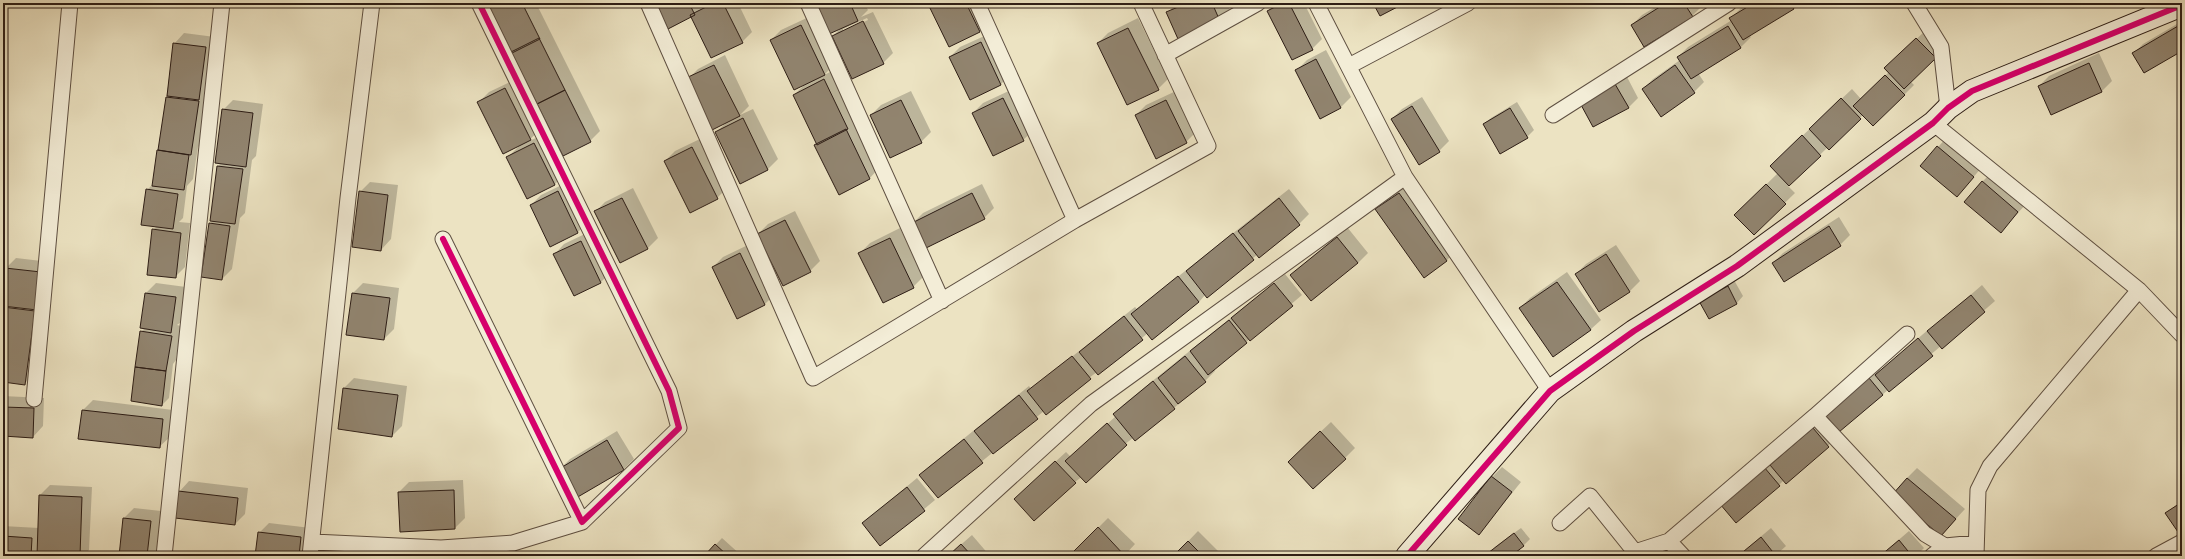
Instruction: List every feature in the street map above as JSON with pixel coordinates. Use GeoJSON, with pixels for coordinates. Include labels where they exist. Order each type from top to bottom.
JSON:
{"type":"FeatureCollection","features":[{"type":"Feature","properties":{"kind":"street"},"geometry":{"type":"LineString","coordinates":[[34,398],[70,3]]}},
{"type":"Feature","properties":{"kind":"street"},"geometry":{"type":"LineString","coordinates":[[164,556],[222,3]]}},
{"type":"Feature","properties":{"kind":"street"},"geometry":{"type":"LineString","coordinates":[[372,3],[348,198],[311,549],[449,548],[512,543],[582,522],[679,428],[669,391],[479,3]]}},
{"type":"Feature","properties":{"kind":"street"},"geometry":{"type":"LineString","coordinates":[[648,3],[813,378],[1074,220],[1208,146],[1141,3]]}},
{"type":"Feature","properties":{"kind":"street"},"geometry":{"type":"LineString","coordinates":[[808,3],[942,301]]}},
{"type":"Feature","properties":{"kind":"street"},"geometry":{"type":"LineString","coordinates":[[977,3],[1074,220]]}},
{"type":"Feature","properties":{"kind":"street"},"geometry":{"type":"LineString","coordinates":[[1165,55],[1258,3]]}},
{"type":"Feature","properties":{"kind":"street"},"geometry":{"type":"LineString","coordinates":[[1316,3],[1405,177],[1550,391]]}},
{"type":"Feature","properties":{"kind":"street"},"geometry":{"type":"LineString","coordinates":[[1349,66],[1468,3]]}},
{"type":"Feature","properties":{"kind":"street"},"geometry":{"type":"LineString","coordinates":[[1553,114],[1729,3]]}},
{"type":"Feature","properties":{"kind":"street"},"geometry":{"type":"LineString","coordinates":[[1914,3],[1941,47],[1941,115],[2139,290],[2182,335]]}},
{"type":"Feature","properties":{"kind":"street"},"geometry":{"type":"LineString","coordinates":[[1407,556],[1550,391],[1634,331],[1737,266],[1972,91],[2182,5]]}},
{"type":"Feature","properties":{"kind":"street"},"geometry":{"type":"LineString","coordinates":[[924,556],[1091,404],[1405,177]]}},
{"type":"Feature","properties":{"kind":"street"},"geometry":{"type":"LineString","coordinates":[[443,239],[582,522]]}},
{"type":"Feature","properties":{"kind":"street"},"geometry":{"type":"LineString","coordinates":[[1815,416],[1925,534],[1944,546],[1976,550],[1978,490],[1990,466],[2139,290]]}},
{"type":"Feature","properties":{"kind":"street"},"geometry":{"type":"LineString","coordinates":[[1560,523],[1590,496],[1633,554],[1669,540],[1815,416],[1907,334]]}},
{"type":"Feature","properties":{"kind":"street"},"geometry":{"type":"LineString","coordinates":[[1669,540],[1683,556]]}},
{"type":"Feature","properties":{"kind":"street"},"geometry":{"type":"LineString","coordinates":[[2156,556],[2182,542]]}},
{"type":"Feature","properties":{"kind":"street"},"geometry":{"type":"LineString","coordinates":[[1932,556],[1944,546]]}},
{"type":"Feature","properties":{"kind":"building"},"geometry":{"type":"Polygon","coordinates":[[[487,3],[522,3],[540,39],[512,53],[487,3]]]}},
{"type":"Feature","properties":{"kind":"building"},"geometry":{"type":"Polygon","coordinates":[[[655,3],[689,3],[695,15],[668,29],[655,3]]]}},
{"type":"Feature","properties":{"kind":"building"},"geometry":{"type":"Polygon","coordinates":[[[714,3],[723,3],[743,43],[711,58],[690,15],[714,3]]]}},
{"type":"Feature","properties":{"kind":"building"},"geometry":{"type":"Polygon","coordinates":[[[815,3],[850,3],[858,21],[829,34],[815,3]]]}},
{"type":"Feature","properties":{"kind":"building"},"geometry":{"type":"Polygon","coordinates":[[[966,3],[980,32],[949,47],[928,4],[966,3]]]}},
{"type":"Feature","properties":{"kind":"building"},"geometry":{"type":"Polygon","coordinates":[[[1188,3],[1212,3],[1220,21],[1178,39],[1166,12],[1188,3]]]}},
{"type":"Feature","properties":{"kind":"building"},"geometry":{"type":"Polygon","coordinates":[[[1283,3],[1289,3],[1313,50],[1292,60],[1267,11],[1283,3]]]}},
{"type":"Feature","properties":{"kind":"building"},"geometry":{"type":"Polygon","coordinates":[[[1373,3],[1405,3],[1380,16],[1373,3]]]}},
{"type":"Feature","properties":{"kind":"building"},"geometry":{"type":"Polygon","coordinates":[[[1666,3],[1684,3],[1693,17],[1644,47],[1631,25],[1666,3]]]}},
{"type":"Feature","properties":{"kind":"building"},"geometry":{"type":"Polygon","coordinates":[[[1754,3],[1790,3],[1794,9],[1743,40],[1729,18],[1754,3]]]}},
{"type":"Feature","properties":{"kind":"building"},"geometry":{"type":"Polygon","coordinates":[[[863,21],[884,64],[852,79],[832,36],[863,21]]]}},
{"type":"Feature","properties":{"kind":"building"},"geometry":{"type":"Polygon","coordinates":[[[801,25],[825,75],[794,90],[770,40],[801,25]]]}},
{"type":"Feature","properties":{"kind":"building"},"geometry":{"type":"Polygon","coordinates":[[[1728,26],[1741,48],[1691,79],[1677,57],[1728,26]]]}},
{"type":"Feature","properties":{"kind":"building"},"geometry":{"type":"Polygon","coordinates":[[[2178,26],[2182,32],[2182,51],[2144,73],[2132,53],[2178,26]]]}},
{"type":"Feature","properties":{"kind":"building"},"geometry":{"type":"Polygon","coordinates":[[[1128,28],[1159,90],[1127,105],[1097,43],[1128,28]]]}},
{"type":"Feature","properties":{"kind":"building"},"geometry":{"type":"Polygon","coordinates":[[[539,38],[565,90],[537,104],[511,52],[539,38]]]}},
{"type":"Feature","properties":{"kind":"building"},"geometry":{"type":"Polygon","coordinates":[[[1916,38],[1936,58],[1904,89],[1884,68],[1916,38]]]}},
{"type":"Feature","properties":{"kind":"building"},"geometry":{"type":"Polygon","coordinates":[[[981,42],[1001,85],[970,100],[949,57],[981,42]]]}},
{"type":"Feature","properties":{"kind":"building"},"geometry":{"type":"Polygon","coordinates":[[[173,43],[206,47],[199,100],[167,96],[173,43]]]}},
{"type":"Feature","properties":{"kind":"building"},"geometry":{"type":"Polygon","coordinates":[[[1316,59],[1341,108],[1320,119],[1295,70],[1316,59]]]}},
{"type":"Feature","properties":{"kind":"building"},"geometry":{"type":"Polygon","coordinates":[[[2089,63],[2102,92],[2051,115],[2038,86],[2089,63]]]}},
{"type":"Feature","properties":{"kind":"building"},"geometry":{"type":"Polygon","coordinates":[[[714,65],[740,116],[712,130],[686,78],[714,65]]]}},
{"type":"Feature","properties":{"kind":"building"},"geometry":{"type":"Polygon","coordinates":[[[1675,65],[1695,93],[1661,117],[1642,89],[1675,65]]]}},
{"type":"Feature","properties":{"kind":"building"},"geometry":{"type":"Polygon","coordinates":[[[1885,75],[1905,95],[1873,126],[1853,106],[1885,75]]]}},
{"type":"Feature","properties":{"kind":"building"},"geometry":{"type":"Polygon","coordinates":[[[824,79],[848,129],[817,145],[793,95],[824,79]]]}},
{"type":"Feature","properties":{"kind":"building"},"geometry":{"type":"Polygon","coordinates":[[[1615,84],[1629,108],[1593,127],[1580,103],[1615,84]]]}},
{"type":"Feature","properties":{"kind":"building"},"geometry":{"type":"Polygon","coordinates":[[[505,88],[531,140],[503,154],[477,102],[505,88]]]}},
{"type":"Feature","properties":{"kind":"building"},"geometry":{"type":"Polygon","coordinates":[[[565,90],[591,142],[563,156],[537,104],[565,90]]]}},
{"type":"Feature","properties":{"kind":"building"},"geometry":{"type":"Polygon","coordinates":[[[166,97],[199,101],[191,155],[158,150],[166,97]]]}},
{"type":"Feature","properties":{"kind":"building"},"geometry":{"type":"Polygon","coordinates":[[[1003,98],[1024,141],[993,156],[972,113],[1003,98]]]}},
{"type":"Feature","properties":{"kind":"building"},"geometry":{"type":"Polygon","coordinates":[[[1841,98],[1861,119],[1829,150],[1809,129],[1841,98]]]}},
{"type":"Feature","properties":{"kind":"building"},"geometry":{"type":"Polygon","coordinates":[[[901,100],[922,143],[890,158],[870,115],[901,100]]]}},
{"type":"Feature","properties":{"kind":"building"},"geometry":{"type":"Polygon","coordinates":[[[1166,100],[1187,143],[1156,159],[1135,115],[1166,100]]]}},
{"type":"Feature","properties":{"kind":"building"},"geometry":{"type":"Polygon","coordinates":[[[1412,106],[1440,152],[1419,165],[1391,119],[1412,106]]]}},
{"type":"Feature","properties":{"kind":"building"},"geometry":{"type":"Polygon","coordinates":[[[1510,108],[1528,138],[1500,154],[1483,124],[1510,108]]]}},
{"type":"Feature","properties":{"kind":"building"},"geometry":{"type":"Polygon","coordinates":[[[222,109],[253,113],[246,167],[215,163],[222,109]]]}},
{"type":"Feature","properties":{"kind":"building"},"geometry":{"type":"Polygon","coordinates":[[[743,118],[768,170],[740,184],[715,132],[743,118]]]}},
{"type":"Feature","properties":{"kind":"building"},"geometry":{"type":"Polygon","coordinates":[[[846,129],[870,179],[839,195],[814,145],[846,129]]]}},
{"type":"Feature","properties":{"kind":"building"},"geometry":{"type":"Polygon","coordinates":[[[1802,135],[1821,156],[1789,186],[1770,166],[1802,135]]]}},
{"type":"Feature","properties":{"kind":"building"},"geometry":{"type":"Polygon","coordinates":[[[534,143],[555,185],[527,199],[506,157],[534,143]]]}},
{"type":"Feature","properties":{"kind":"building"},"geometry":{"type":"Polygon","coordinates":[[[1937,146],[1974,177],[1957,197],[1920,166],[1937,146]]]}},
{"type":"Feature","properties":{"kind":"building"},"geometry":{"type":"Polygon","coordinates":[[[692,147],[718,199],[690,213],[664,161],[692,147]]]}},
{"type":"Feature","properties":{"kind":"building"},"geometry":{"type":"Polygon","coordinates":[[[157,150],[189,155],[184,190],[152,186],[157,150]]]}},
{"type":"Feature","properties":{"kind":"building"},"geometry":{"type":"Polygon","coordinates":[[[217,166],[243,169],[235,224],[210,221],[217,166]]]}},
{"type":"Feature","properties":{"kind":"building"},"geometry":{"type":"Polygon","coordinates":[[[1982,181],[2018,212],[2001,233],[1964,202],[1982,181]]]}},
{"type":"Feature","properties":{"kind":"building"},"geometry":{"type":"Polygon","coordinates":[[[1766,184],[1786,204],[1754,235],[1734,215],[1766,184]]]}},
{"type":"Feature","properties":{"kind":"building"},"geometry":{"type":"Polygon","coordinates":[[[146,189],[178,194],[173,229],[141,225],[146,189]]]}},
{"type":"Feature","properties":{"kind":"building"},"geometry":{"type":"Polygon","coordinates":[[[359,191],[388,195],[381,251],[352,247],[359,191]]]}},
{"type":"Feature","properties":{"kind":"building"},"geometry":{"type":"Polygon","coordinates":[[[558,191],[578,233],[550,247],[530,205],[558,191]]]}},
{"type":"Feature","properties":{"kind":"building"},"geometry":{"type":"Polygon","coordinates":[[[972,193],[985,219],[924,249],[912,223],[972,193]]]}},
{"type":"Feature","properties":{"kind":"building"},"geometry":{"type":"Polygon","coordinates":[[[1399,193],[1447,261],[1424,278],[1375,209],[1399,193]]]}},
{"type":"Feature","properties":{"kind":"building"},"geometry":{"type":"Polygon","coordinates":[[[622,198],[648,249],[620,263],[594,211],[622,198]]]}},
{"type":"Feature","properties":{"kind":"building"},"geometry":{"type":"Polygon","coordinates":[[[1279,198],[1300,225],[1259,258],[1238,231],[1279,198]]]}},
{"type":"Feature","properties":{"kind":"building"},"geometry":{"type":"Polygon","coordinates":[[[785,220],[811,272],[783,286],[757,234],[785,220]]]}},
{"type":"Feature","properties":{"kind":"building"},"geometry":{"type":"Polygon","coordinates":[[[209,223],[230,226],[222,280],[201,277],[209,223]]]}},
{"type":"Feature","properties":{"kind":"building"},"geometry":{"type":"Polygon","coordinates":[[[1829,226],[1841,246],[1784,282],[1772,263],[1829,226]]]}},
{"type":"Feature","properties":{"kind":"building"},"geometry":{"type":"Polygon","coordinates":[[[152,229],[181,233],[176,278],[147,275],[152,229]]]}},
{"type":"Feature","properties":{"kind":"building"},"geometry":{"type":"Polygon","coordinates":[[[1233,233],[1254,260],[1207,298],[1186,271],[1233,233]]]}},
{"type":"Feature","properties":{"kind":"building"},"geometry":{"type":"Polygon","coordinates":[[[1337,237],[1358,263],[1311,301],[1290,275],[1337,237]]]}},
{"type":"Feature","properties":{"kind":"building"},"geometry":{"type":"Polygon","coordinates":[[[890,238],[914,288],[883,303],[858,253],[890,238]]]}},
{"type":"Feature","properties":{"kind":"building"},"geometry":{"type":"Polygon","coordinates":[[[581,241],[601,283],[574,296],[553,254],[581,241]]]}},
{"type":"Feature","properties":{"kind":"building"},"geometry":{"type":"Polygon","coordinates":[[[740,253],[765,305],[737,319],[712,267],[740,253]]]}},
{"type":"Feature","properties":{"kind":"building"},"geometry":{"type":"Polygon","coordinates":[[[1606,254],[1630,292],[1599,312],[1575,274],[1606,254]]]}},
{"type":"Feature","properties":{"kind":"building"},"geometry":{"type":"Polygon","coordinates":[[[5,268],[41,272],[37,310],[3,306],[5,268]]]}},
{"type":"Feature","properties":{"kind":"building"},"geometry":{"type":"Polygon","coordinates":[[[1178,276],[1199,302],[1152,340],[1131,314],[1178,276]]]}},
{"type":"Feature","properties":{"kind":"building"},"geometry":{"type":"Polygon","coordinates":[[[1557,282],[1591,330],[1553,357],[1519,308],[1557,282]]]}},
{"type":"Feature","properties":{"kind":"building"},"geometry":{"type":"Polygon","coordinates":[[[1274,283],[1293,306],[1250,341],[1231,318],[1274,283]]]}},
{"type":"Feature","properties":{"kind":"building"},"geometry":{"type":"Polygon","coordinates":[[[1728,286],[1737,304],[1709,319],[1699,301],[1728,286]]]}},
{"type":"Feature","properties":{"kind":"building"},"geometry":{"type":"Polygon","coordinates":[[[145,293],[176,297],[171,333],[140,328],[145,293]]]}},
{"type":"Feature","properties":{"kind":"building"},"geometry":{"type":"Polygon","coordinates":[[[352,293],[390,298],[384,340],[346,335],[352,293]]]}},
{"type":"Feature","properties":{"kind":"building"},"geometry":{"type":"Polygon","coordinates":[[[1971,295],[1985,312],[1942,349],[1927,331],[1971,295]]]}},
{"type":"Feature","properties":{"kind":"building"},"geometry":{"type":"Polygon","coordinates":[[[3,307],[35,311],[25,385],[3,382],[3,307]]]}},
{"type":"Feature","properties":{"kind":"building"},"geometry":{"type":"Polygon","coordinates":[[[1124,316],[1143,340],[1098,375],[1079,352],[1124,316]]]}},
{"type":"Feature","properties":{"kind":"building"},"geometry":{"type":"Polygon","coordinates":[[[1229,320],[1247,343],[1208,375],[1190,351],[1229,320]]]}},
{"type":"Feature","properties":{"kind":"building"},"geometry":{"type":"Polygon","coordinates":[[[140,331],[172,336],[166,371],[135,367],[140,331]]]}},
{"type":"Feature","properties":{"kind":"building"},"geometry":{"type":"Polygon","coordinates":[[[1918,338],[1933,356],[1889,392],[1875,375],[1918,338]]]}},
{"type":"Feature","properties":{"kind":"building"},"geometry":{"type":"Polygon","coordinates":[[[1072,356],[1091,379],[1046,415],[1027,391],[1072,356]]]}},
{"type":"Feature","properties":{"kind":"building"},"geometry":{"type":"Polygon","coordinates":[[[1185,356],[1206,382],[1178,404],[1158,378],[1185,356]]]}},
{"type":"Feature","properties":{"kind":"building"},"geometry":{"type":"Polygon","coordinates":[[[135,367],[166,371],[162,406],[131,401],[135,367]]]}},
{"type":"Feature","properties":{"kind":"building"},"geometry":{"type":"Polygon","coordinates":[[[1869,378],[1883,395],[1839,432],[1825,415],[1869,378]]]}},
{"type":"Feature","properties":{"kind":"building"},"geometry":{"type":"Polygon","coordinates":[[[1153,381],[1175,409],[1135,441],[1113,414],[1153,381]]]}},
{"type":"Feature","properties":{"kind":"building"},"geometry":{"type":"Polygon","coordinates":[[[343,388],[398,395],[392,437],[338,429],[343,388]]]}},
{"type":"Feature","properties":{"kind":"building"},"geometry":{"type":"Polygon","coordinates":[[[1019,395],[1038,419],[993,454],[974,431],[1019,395]]]}},
{"type":"Feature","properties":{"kind":"building"},"geometry":{"type":"Polygon","coordinates":[[[3,407],[34,408],[33,438],[3,436],[3,407]]]}},
{"type":"Feature","properties":{"kind":"building"},"geometry":{"type":"Polygon","coordinates":[[[82,410],[163,419],[160,448],[78,439],[82,410]]]}},
{"type":"Feature","properties":{"kind":"building"},"geometry":{"type":"Polygon","coordinates":[[[1107,423],[1127,445],[1086,483],[1065,461],[1107,423]]]}},
{"type":"Feature","properties":{"kind":"building"},"geometry":{"type":"Polygon","coordinates":[[[1813,428],[1829,447],[1786,484],[1770,465],[1813,428]]]}},
{"type":"Feature","properties":{"kind":"building"},"geometry":{"type":"Polygon","coordinates":[[[1320,431],[1346,459],[1313,489],[1288,462],[1320,431]]]}},
{"type":"Feature","properties":{"kind":"building"},"geometry":{"type":"Polygon","coordinates":[[[964,439],[983,463],[938,498],[919,475],[964,439]]]}},
{"type":"Feature","properties":{"kind":"building"},"geometry":{"type":"Polygon","coordinates":[[[607,440],[624,470],[576,498],[559,469],[607,440]]]}},
{"type":"Feature","properties":{"kind":"building"},"geometry":{"type":"Polygon","coordinates":[[[1055,461],[1076,483],[1034,521],[1014,499],[1055,461]]]}},
{"type":"Feature","properties":{"kind":"building"},"geometry":{"type":"Polygon","coordinates":[[[1764,467],[1780,486],[1736,523],[1720,504],[1764,467]]]}},
{"type":"Feature","properties":{"kind":"building"},"geometry":{"type":"Polygon","coordinates":[[[1491,476],[1512,492],[1479,535],[1458,519],[1491,476]]]}},
{"type":"Feature","properties":{"kind":"building"},"geometry":{"type":"Polygon","coordinates":[[[1907,478],[1956,519],[1941,536],[1892,495],[1907,478]]]}},
{"type":"Feature","properties":{"kind":"building"},"geometry":{"type":"Polygon","coordinates":[[[907,487],[925,511],[880,546],[862,523],[907,487]]]}},
{"type":"Feature","properties":{"kind":"building"},"geometry":{"type":"Polygon","coordinates":[[[454,490],[455,529],[400,532],[398,492],[454,490]]]}},
{"type":"Feature","properties":{"kind":"building"},"geometry":{"type":"Polygon","coordinates":[[[178,491],[238,498],[235,525],[175,518],[178,491]]]}},
{"type":"Feature","properties":{"kind":"building"},"geometry":{"type":"Polygon","coordinates":[[[39,495],[82,497],[80,556],[37,556],[39,495]]]}},
{"type":"Feature","properties":{"kind":"building"},"geometry":{"type":"Polygon","coordinates":[[[2182,502],[2182,529],[2178,532],[2165,513],[2182,502]]]}},
{"type":"Feature","properties":{"kind":"building"},"geometry":{"type":"Polygon","coordinates":[[[123,518],[151,521],[147,556],[119,556],[123,518]]]}},
{"type":"Feature","properties":{"kind":"building"},"geometry":{"type":"Polygon","coordinates":[[[1098,527],[1125,556],[1069,556],[1098,527]]]}},
{"type":"Feature","properties":{"kind":"building"},"geometry":{"type":"Polygon","coordinates":[[[258,532],[301,537],[299,556],[255,556],[258,532]]]}},
{"type":"Feature","properties":{"kind":"building"},"geometry":{"type":"Polygon","coordinates":[[[1514,533],[1524,546],[1511,556],[1490,556],[1488,553],[1514,533]]]}},
{"type":"Feature","properties":{"kind":"building"},"geometry":{"type":"Polygon","coordinates":[[[3,536],[32,538],[31,556],[3,556],[3,536]]]}},
{"type":"Feature","properties":{"kind":"building"},"geometry":{"type":"Polygon","coordinates":[[[1761,537],[1776,556],[1738,556],[1761,537]]]}},
{"type":"Feature","properties":{"kind":"building"},"geometry":{"type":"Polygon","coordinates":[[[1899,540],[1912,556],[1880,556],[1899,540]]]}},
{"type":"Feature","properties":{"kind":"building"},"geometry":{"type":"Polygon","coordinates":[[[1188,541],[1203,556],[1173,556],[1188,541]]]}},
{"type":"Feature","properties":{"kind":"building"},"geometry":{"type":"Polygon","coordinates":[[[715,544],[728,556],[704,556],[715,544]]]}},
{"type":"Feature","properties":{"kind":"building"},"geometry":{"type":"Polygon","coordinates":[[[961,544],[972,556],[948,556],[961,544]]]}},
{"type":"Feature","properties":{"kind":"cycle path"},"geometry":{"type":"LineString","coordinates":[[443,239],[582,522],[679,428],[669,391],[479,3]]}},
{"type":"Feature","properties":{"kind":"cycle path"},"geometry":{"type":"LineString","coordinates":[[1407,556],[1550,391],[1634,331],[1737,266],[1933,123],[1948,108],[1972,91],[2182,5]]}}]}
